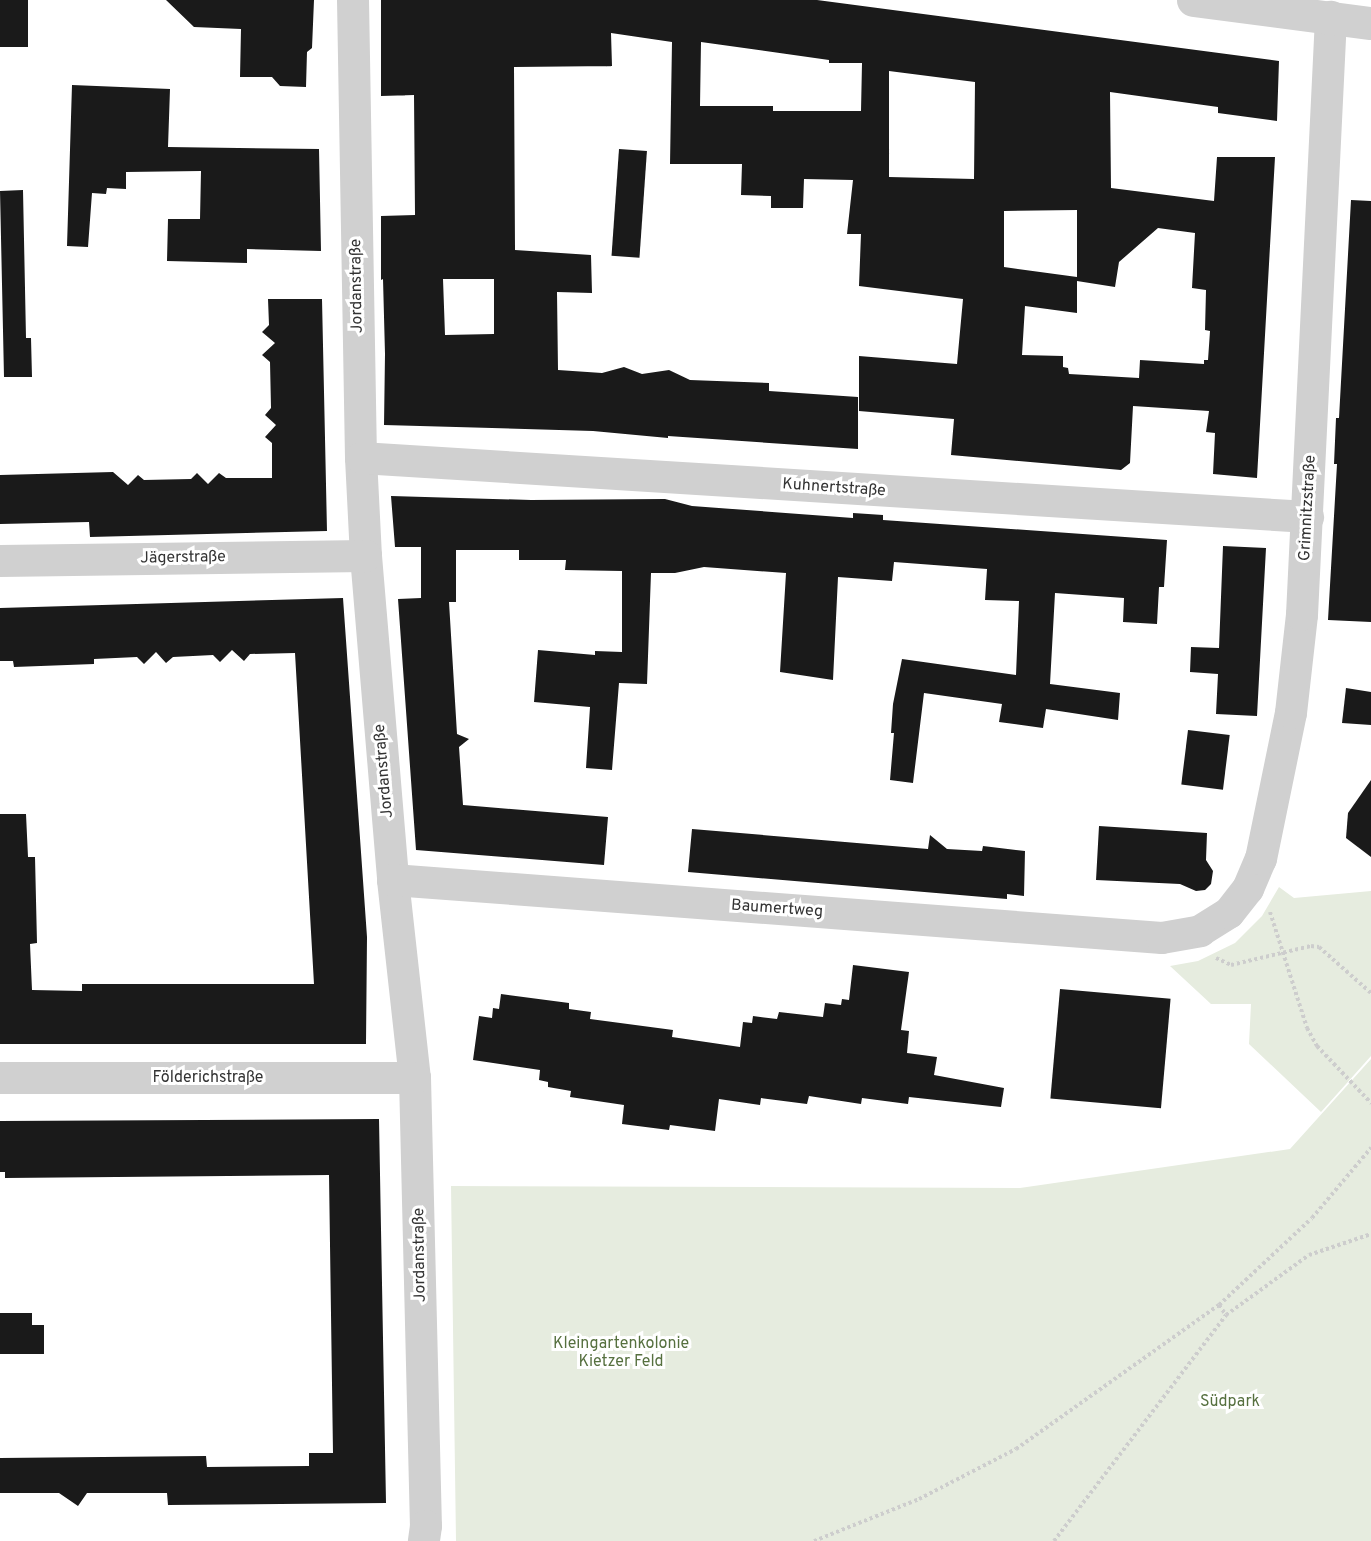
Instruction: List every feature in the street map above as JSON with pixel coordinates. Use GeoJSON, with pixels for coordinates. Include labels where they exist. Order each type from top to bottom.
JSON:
{"type":"FeatureCollection","features":[{"type":"Feature","properties":{"kind":"street","name":"Jordanstraße"},"geometry":{"type":"LineString","coordinates":[[353,0],[361,458],[366,556],[393,880],[415,1078],[426,1501],[424,1541]]}},
{"type":"Feature","properties":{"kind":"street"},"geometry":{"type":"LineString","coordinates":[[1193,0],[1371,23]]}},
{"type":"Feature","properties":{"kind":"street","name":"Grimnitzstraße"},"geometry":{"type":"LineString","coordinates":[[1162,938],[1200,931],[1229,913],[1248,889],[1261,859],[1291,713],[1302,615],[1308,517],[1331,17]]}},
{"type":"Feature","properties":{"kind":"street","name":"Kuhnertstraße"},"geometry":{"type":"LineString","coordinates":[[361,458],[1308,517]]}},
{"type":"Feature","properties":{"kind":"street","name":"Jägerstraße"},"geometry":{"type":"LineString","coordinates":[[0,561],[366,556]]}},
{"type":"Feature","properties":{"kind":"street","name":"Baumertweg"},"geometry":{"type":"LineString","coordinates":[[393,880],[1162,938]]}},
{"type":"Feature","properties":{"kind":"street","name":"Földerichstraße"},"geometry":{"type":"LineString","coordinates":[[0,1078],[415,1078]]}},
{"type":"Feature","properties":{"kind":"path"},"geometry":{"type":"LineString","coordinates":[[1266,910],[1272,914],[1297,1003],[1317,1046],[1371,1103]]}},
{"type":"Feature","properties":{"kind":"path"},"geometry":{"type":"LineString","coordinates":[[1215,958],[1231,965],[1311,946],[1319,947],[1371,993]]}},
{"type":"Feature","properties":{"kind":"path"},"geometry":{"type":"LineString","coordinates":[[814,1541],[919,1500],[1016,1449],[1219,1305],[1312,1218],[1371,1148]]}},
{"type":"Feature","properties":{"kind":"path"},"geometry":{"type":"LineString","coordinates":[[1054,1541],[1227,1315],[1309,1254],[1371,1234]]}},
{"type":"Feature","properties":{"kind":"path"},"geometry":{"type":"LineString","coordinates":[[1219,1305],[1227,1315]]}},
{"type":"Feature","properties":{"kind":"green space"},"geometry":{"type":"Polygon","coordinates":[[[1279,887],[1294,898],[1371,891],[1371,1056],[1321,1112],[1249,1044],[1251,1004],[1211,1004],[1170,966],[1198,961],[1235,943],[1262,916],[1279,887]]]}},
{"type":"Feature","properties":{"kind":"green space"},"geometry":{"type":"Polygon","coordinates":[[[1371,1059],[1371,1541],[456,1541],[451,1186],[1020,1188],[1290,1149],[1371,1059]]]}},
{"type":"Feature","properties":{"kind":"building"},"geometry":{"type":"Polygon","coordinates":[[[0,0],[28,0],[28,47],[0,47],[0,0]]]}},
{"type":"Feature","properties":{"kind":"building"},"geometry":{"type":"Polygon","coordinates":[[[166,0],[314,0],[312,48],[307,52],[306,87],[280,86],[272,77],[240,77],[241,29],[194,27],[166,0]]]}},
{"type":"Feature","properties":{"kind":"building"},"geometry":{"type":"Polygon","coordinates":[[[381,0],[817,0],[1279,61],[1277,121],[1218,113],[1218,107],[1110,92],[1111,188],[1214,201],[1217,157],[1275,157],[1257,478],[1213,474],[1215,433],[1206,432],[1209,411],[1133,406],[1130,463],[1121,470],[951,455],[954,419],[859,411],[859,356],[957,364],[963,299],[859,286],[861,234],[847,234],[853,180],[804,179],[803,208],[771,208],[771,196],[741,195],[742,164],[670,164],[672,42],[611,33],[612,66],[514,67],[515,250],[591,255],[592,293],[557,292],[558,370],[602,373],[624,367],[642,374],[669,370],[690,380],[769,383],[769,391],[858,397],[858,449],[668,436],[668,438],[593,431],[384,425],[385,354],[383,279],[381,280],[381,216],[415,215],[414,95],[381,96],[381,0]],[[701,42],[700,106],[773,106],[773,111],[861,111],[862,63],[829,63],[829,60],[701,42]],[[889,71],[889,177],[974,179],[975,82],[889,71]],[[1077,210],[1004,211],[1004,267],[1077,277],[1077,210]],[[1158,228],[1119,262],[1115,287],[1077,281],[1077,313],[1025,306],[1022,355],[1063,356],[1063,367],[1068,368],[1069,374],[1139,378],[1140,360],[1204,364],[1204,360],[1208,360],[1210,331],[1205,330],[1206,290],[1192,288],[1195,233],[1158,228]],[[443,279],[445,335],[494,334],[494,279],[443,279]]]}},
{"type":"Feature","properties":{"kind":"building"},"geometry":{"type":"Polygon","coordinates":[[[72,85],[170,89],[168,147],[319,149],[321,251],[247,249],[247,263],[167,261],[168,219],[200,219],[201,171],[126,172],[126,189],[107,188],[106,194],[92,193],[88,247],[67,246],[72,85]]]}},
{"type":"Feature","properties":{"kind":"building"},"geometry":{"type":"Polygon","coordinates":[[[619,149],[647,151],[639,258],[612,256],[619,149]]]}},
{"type":"Feature","properties":{"kind":"building"},"geometry":{"type":"Polygon","coordinates":[[[23,190],[26,338],[31,338],[32,377],[4,377],[0,191],[23,190]]]}},
{"type":"Feature","properties":{"kind":"building"},"geometry":{"type":"Polygon","coordinates":[[[1351,200],[1371,201],[1371,622],[1328,620],[1337,464],[1334,464],[1336,418],[1339,418],[1351,200]]]}},
{"type":"Feature","properties":{"kind":"building"},"geometry":{"type":"Polygon","coordinates":[[[268,299],[322,299],[327,531],[90,537],[89,522],[0,524],[0,475],[113,472],[128,485],[138,475],[144,480],[191,479],[197,473],[208,484],[219,473],[226,478],[272,478],[272,443],[265,437],[276,425],[265,415],[271,408],[270,362],[262,355],[275,343],[262,332],[269,325],[268,299]]]}},
{"type":"Feature","properties":{"kind":"building"},"geometry":{"type":"Polygon","coordinates":[[[391,496],[531,500],[665,499],[692,506],[853,518],[853,513],[883,515],[883,520],[1167,540],[1164,587],[1159,587],[1157,624],[1123,622],[1124,598],[1055,593],[1050,684],[1120,693],[1118,720],[1046,709],[1043,728],[999,722],[1002,704],[924,693],[913,783],[890,780],[894,733],[891,733],[893,704],[902,659],[1016,675],[1019,601],[985,600],[987,569],[894,562],[892,581],[838,577],[833,680],[780,672],[786,573],[704,567],[675,573],[651,573],[647,684],[619,683],[612,770],[586,768],[590,707],[534,702],[538,650],[595,655],[595,651],[622,652],[622,571],[565,570],[566,560],[519,560],[519,550],[456,550],[456,602],[449,602],[457,734],[469,739],[459,747],[463,805],[608,817],[604,865],[416,850],[398,599],[421,598],[421,547],[395,547],[391,496]]]}},
{"type":"Feature","properties":{"kind":"building"},"geometry":{"type":"Polygon","coordinates":[[[1223,546],[1266,548],[1257,716],[1216,714],[1218,674],[1190,672],[1191,647],[1219,648],[1223,546]]]}},
{"type":"Feature","properties":{"kind":"building"},"geometry":{"type":"Polygon","coordinates":[[[343,598],[367,937],[366,1044],[0,1044],[0,814],[26,814],[28,857],[35,857],[37,943],[30,944],[32,990],[82,991],[82,984],[314,984],[295,653],[250,654],[244,661],[232,650],[220,662],[213,655],[173,657],[166,663],[156,652],[144,664],[137,657],[94,659],[94,664],[14,667],[13,661],[0,661],[0,608],[343,598]]]}},
{"type":"Feature","properties":{"kind":"building"},"geometry":{"type":"Polygon","coordinates":[[[1346,688],[1371,692],[1371,725],[1342,723],[1346,688]]]}},
{"type":"Feature","properties":{"kind":"building"},"geometry":{"type":"Polygon","coordinates":[[[1188,730],[1230,735],[1223,790],[1181,785],[1188,730]]]}},
{"type":"Feature","properties":{"kind":"building"},"geometry":{"type":"Polygon","coordinates":[[[1371,780],[1371,857],[1346,838],[1348,813],[1371,780]]]}},
{"type":"Feature","properties":{"kind":"building"},"geometry":{"type":"Polygon","coordinates":[[[1099,826],[1207,833],[1206,860],[1213,871],[1211,884],[1205,890],[1196,891],[1180,884],[1096,880],[1099,826]]]}},
{"type":"Feature","properties":{"kind":"building"},"geometry":{"type":"Polygon","coordinates":[[[692,829],[928,849],[930,835],[947,849],[982,851],[983,846],[1025,851],[1024,896],[1007,894],[1007,899],[688,872],[692,829]]]}},
{"type":"Feature","properties":{"kind":"building"},"geometry":{"type":"Polygon","coordinates":[[[853,965],[909,972],[901,1030],[909,1031],[907,1053],[937,1057],[934,1075],[1004,1088],[1001,1107],[909,1097],[908,1104],[862,1098],[861,1104],[809,1096],[807,1104],[761,1098],[760,1105],[719,1099],[715,1131],[670,1125],[669,1130],[622,1124],[624,1105],[570,1097],[571,1091],[548,1087],[548,1082],[539,1080],[540,1070],[473,1060],[479,1016],[492,1018],[493,1008],[499,1009],[501,994],[569,1003],[569,1009],[591,1012],[590,1019],[673,1030],[672,1037],[740,1047],[743,1022],[752,1023],[753,1016],[777,1019],[779,1012],[823,1017],[825,1003],[841,1005],[842,999],[849,1000],[853,965]]]}},
{"type":"Feature","properties":{"kind":"building"},"geometry":{"type":"Polygon","coordinates":[[[1060,989],[1171,999],[1161,1108],[1050,1099],[1060,989]]]}},
{"type":"Feature","properties":{"kind":"building"},"geometry":{"type":"Polygon","coordinates":[[[379,1119],[386,1503],[168,1505],[167,1493],[87,1493],[78,1506],[59,1493],[0,1493],[0,1458],[206,1456],[207,1467],[309,1466],[309,1453],[333,1453],[329,1175],[5,1178],[5,1172],[0,1172],[0,1121],[379,1119]]]}},
{"type":"Feature","properties":{"kind":"building"},"geometry":{"type":"Polygon","coordinates":[[[0,1313],[32,1313],[32,1325],[44,1325],[44,1354],[0,1354],[0,1313]]]}},
{"type":"Feature","properties":{"kind":"park label","name":"Kleingartenkolonie Kietzer Feld"},"geometry":{"type":"Point","coordinates":[621,1353]}},
{"type":"Feature","properties":{"kind":"park label","name":"Südpark"},"geometry":{"type":"Point","coordinates":[1230,1402]}}]}
